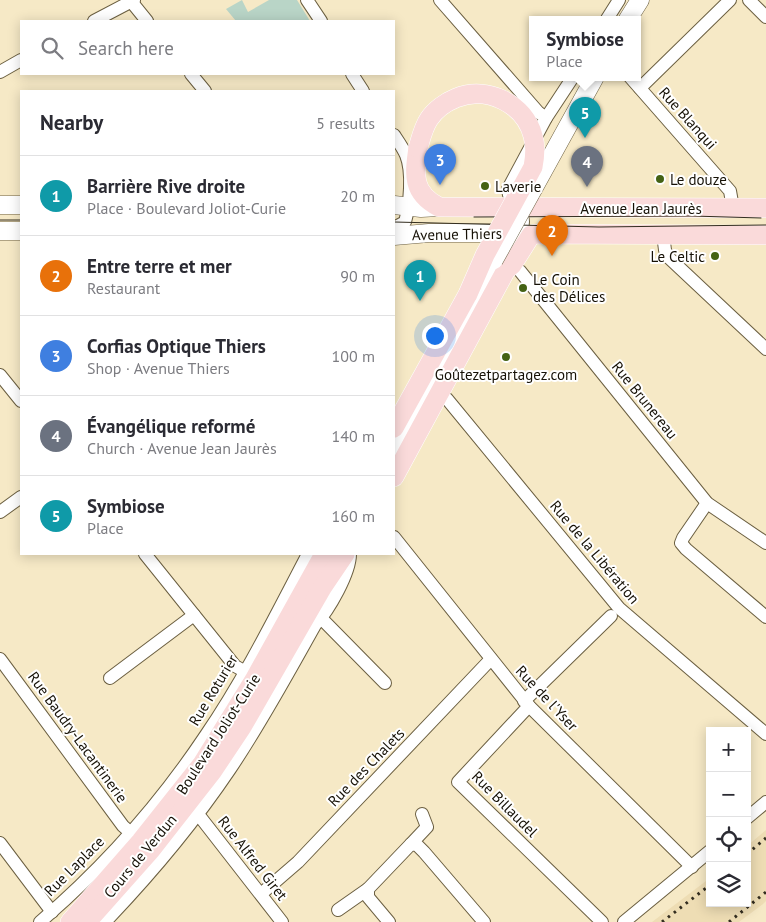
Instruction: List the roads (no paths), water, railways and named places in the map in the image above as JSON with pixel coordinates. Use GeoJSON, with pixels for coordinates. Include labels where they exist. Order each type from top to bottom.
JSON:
{"type":"FeatureCollection","features":[{"type":"Feature","properties":{"kind":"main road"},"geometry":{"type":"LineString","coordinates":[[630,16],[640,0]]}},
{"type":"Feature","properties":{"kind":"main road"},"geometry":{"type":"LineString","coordinates":[[395,475],[504,265],[593,81]]}},
{"type":"Feature","properties":{"kind":"main road"},"geometry":{"type":"LineString","coordinates":[[395,426],[468,294],[485,255],[529,176],[535,156],[533,136],[523,116],[514,107],[494,96],[473,93],[450,100],[430,118],[422,134],[413,167],[417,183],[424,196],[428,202],[439,208]]}},
{"type":"Feature","properties":{"kind":"main road"},"geometry":{"type":"LineString","coordinates":[[0,205],[20,205]]}},
{"type":"Feature","properties":{"kind":"main road","name":"Avenue Thiers"},"geometry":{"type":"LineString","coordinates":[[401,206],[439,208],[516,207]]}},
{"type":"Feature","properties":{"kind":"main road","name":"Avenue Jean Jaurès"},"geometry":{"type":"LineString","coordinates":[[516,207],[766,208]]}},
{"type":"Feature","properties":{"kind":"main road"},"geometry":{"type":"LineString","coordinates":[[0,231],[20,231]]}},
{"type":"Feature","properties":{"kind":"main road","name":"Avenue Thiers"},"geometry":{"type":"LineString","coordinates":[[395,236],[429,233],[528,233]]}},
{"type":"Feature","properties":{"kind":"main road"},"geometry":{"type":"LineString","coordinates":[[395,446],[477,298],[529,238],[528,233]]}},
{"type":"Feature","properties":{"kind":"main road","name":"Avenue Jean Jaurès"},"geometry":{"type":"LineString","coordinates":[[528,233],[766,235]]}},
{"type":"Feature","properties":{"kind":"main road"},"geometry":{"type":"LineString","coordinates":[[468,294],[504,265]]}},
{"type":"Feature","properties":{"kind":"main road","name":"Boulevard Joliot-Curie"},"geometry":{"type":"LineString","coordinates":[[70,922],[141,841],[202,764],[254,680],[323,555]]}},
{"type":"Feature","properties":{"kind":"main road","name":"Boulevard Joliot-Curie"},"geometry":{"type":"LineString","coordinates":[[87,922],[151,850],[212,772],[242,727],[288,646],[335,555]]}},
{"type":"Feature","properties":{"kind":"main road"},"geometry":{"type":"LineString","coordinates":[[288,646],[311,611],[322,588],[344,555]]}},
{"type":"Feature","properties":{"kind":"street"},"geometry":{"type":"LineString","coordinates":[[307,0],[319,20]]}},
{"type":"Feature","properties":{"kind":"street"},"geometry":{"type":"LineString","coordinates":[[440,0],[538,112],[546,118]]}},
{"type":"Feature","properties":{"kind":"street"},"geometry":{"type":"LineString","coordinates":[[609,16],[619,0]]}},
{"type":"Feature","properties":{"kind":"street"},"geometry":{"type":"LineString","coordinates":[[640,88],[730,0]]}},
{"type":"Feature","properties":{"kind":"street"},"geometry":{"type":"LineString","coordinates":[[749,0],[766,17]]}},
{"type":"Feature","properties":{"kind":"street"},"geometry":{"type":"LineString","coordinates":[[96,20],[132,1],[146,20]]}},
{"type":"Feature","properties":{"kind":"street"},"geometry":{"type":"LineString","coordinates":[[0,72],[20,61]]}},
{"type":"Feature","properties":{"kind":"street"},"geometry":{"type":"LineString","coordinates":[[192,75],[204,90]]}},
{"type":"Feature","properties":{"kind":"street"},"geometry":{"type":"LineString","coordinates":[[353,75],[362,90]]}},
{"type":"Feature","properties":{"kind":"street"},"geometry":{"type":"LineString","coordinates":[[528,233],[522,225],[522,216],[509,198],[508,189],[546,118],[570,81]]}},
{"type":"Feature","properties":{"kind":"street","name":"Rue Blanqui"},"geometry":{"type":"LineString","coordinates":[[634,81],[730,190],[732,208]]}},
{"type":"Feature","properties":{"kind":"street"},"geometry":{"type":"LineString","coordinates":[[395,136],[413,167],[401,206],[405,222],[395,227]]}},
{"type":"Feature","properties":{"kind":"street"},"geometry":{"type":"LineString","coordinates":[[663,234],[668,257],[766,349]]}},
{"type":"Feature","properties":{"kind":"street","name":"Rue Brunereau"},"geometry":{"type":"LineString","coordinates":[[504,265],[520,271],[707,503],[766,543]]}},
{"type":"Feature","properties":{"kind":"street"},"geometry":{"type":"LineString","coordinates":[[0,375],[20,400]]}},
{"type":"Feature","properties":{"kind":"street","name":"Rue de la Libération"},"geometry":{"type":"LineString","coordinates":[[438,395],[447,399],[619,608],[766,734]]}},
{"type":"Feature","properties":{"kind":"street"},"geometry":{"type":"LineString","coordinates":[[0,512],[20,497]]}},
{"type":"Feature","properties":{"kind":"street"},"geometry":{"type":"LineString","coordinates":[[707,503],[681,543],[766,617]]}},
{"type":"Feature","properties":{"kind":"street","name":"Rue de l'Yser"},"geometry":{"type":"LineString","coordinates":[[395,538],[526,704],[692,867]]}},
{"type":"Feature","properties":{"kind":"street"},"geometry":{"type":"LineString","coordinates":[[146,555],[235,666],[244,671]]}},
{"type":"Feature","properties":{"kind":"street","name":"Rue Roturier"},"geometry":{"type":"LineString","coordinates":[[130,833],[174,780],[206,735],[244,671],[307,555]]}},
{"type":"Feature","properties":{"kind":"street","name":"Cours de Verdun"},"geometry":{"type":"LineString","coordinates":[[105,922],[170,848],[229,771],[256,730],[315,625],[322,618],[348,571],[350,555]]}},
{"type":"Feature","properties":{"kind":"street"},"geometry":{"type":"LineString","coordinates":[[110,678],[194,615]]}},
{"type":"Feature","properties":{"kind":"street"},"geometry":{"type":"LineString","coordinates":[[526,704],[611,616]]}},
{"type":"Feature","properties":{"kind":"street"},"geometry":{"type":"LineString","coordinates":[[322,618],[385,683]]}},
{"type":"Feature","properties":{"kind":"street","name":"Rue Baudry-Lacantinerie"},"geometry":{"type":"LineString","coordinates":[[0,659],[130,833]]}},
{"type":"Feature","properties":{"kind":"street","name":"Rue des Chalets"},"geometry":{"type":"LineString","coordinates":[[261,894],[298,862],[491,659]]}},
{"type":"Feature","properties":{"kind":"street","name":"Rue Billaudel"},"geometry":{"type":"LineString","coordinates":[[526,704],[458,782],[602,922]]}},
{"type":"Feature","properties":{"kind":"street"},"geometry":{"type":"LineString","coordinates":[[748,817],[766,802]]}},
{"type":"Feature","properties":{"kind":"street","name":"Rue Alfred Giret"},"geometry":{"type":"LineString","coordinates":[[196,814],[282,922]]}},
{"type":"Feature","properties":{"kind":"street"},"geometry":{"type":"LineString","coordinates":[[338,910],[368,888],[427,827],[422,814]]}},
{"type":"Feature","properties":{"kind":"street","name":"Rue Laplace"},"geometry":{"type":"LineString","coordinates":[[40,922],[130,833]]}},
{"type":"Feature","properties":{"kind":"street"},"geometry":{"type":"LineString","coordinates":[[0,843],[52,912]]}},
{"type":"Feature","properties":{"kind":"street"},"geometry":{"type":"LineString","coordinates":[[411,844],[417,845],[424,852],[484,922]]}},
{"type":"Feature","properties":{"kind":"street"},"geometry":{"type":"LineString","coordinates":[[624,922],[706,855]]}},
{"type":"Feature","properties":{"kind":"street"},"geometry":{"type":"LineString","coordinates":[[368,888],[368,897],[389,922]]}},
{"type":"Feature","properties":{"kind":"tram line"},"geometry":{"type":"LineString","coordinates":[[474,217],[692,216],[761,218]]}},
{"type":"Feature","properties":{"kind":"tram line"},"geometry":{"type":"LineString","coordinates":[[0,220],[20,220]]}},
{"type":"Feature","properties":{"kind":"tram line"},"geometry":{"type":"LineString","coordinates":[[395,222],[599,227],[766,225]]}},
{"type":"Feature","properties":{"kind":"railway"},"geometry":{"type":"LineString","coordinates":[[751,851],[766,838]]}},
{"type":"Feature","properties":{"kind":"railway"},"geometry":{"type":"LineString","coordinates":[[662,922],[706,888]]}},
{"type":"Feature","properties":{"kind":"railway"},"geometry":{"type":"LineString","coordinates":[[729,922],[766,892]]}},
{"type":"Feature","properties":{"kind":"place","name":"Symbiose"},"geometry":{"type":"Point","coordinates":[585,138]}},
{"type":"Feature","properties":{"kind":"place","name":"Le douze"},"geometry":{"type":"Point","coordinates":[660,179]}},
{"type":"Feature","properties":{"kind":"place","name":"Corfias Optique Thiers"},"geometry":{"type":"Point","coordinates":[440,185]}},
{"type":"Feature","properties":{"kind":"place","name":"Laverie"},"geometry":{"type":"Point","coordinates":[485,186]}},
{"type":"Feature","properties":{"kind":"place","name":"Évangélique reformé"},"geometry":{"type":"Point","coordinates":[587,187]}},
{"type":"Feature","properties":{"kind":"place","name":"Entre terre et mer"},"geometry":{"type":"Point","coordinates":[552,256]}},
{"type":"Feature","properties":{"kind":"place","name":"Le Celtic"},"geometry":{"type":"Point","coordinates":[715,256]}},
{"type":"Feature","properties":{"kind":"place","name":"Le Coin des Délices"},"geometry":{"type":"Point","coordinates":[523,288]}},
{"type":"Feature","properties":{"kind":"place","name":"Barrière Rive droite"},"geometry":{"type":"Point","coordinates":[420,301]}},
{"type":"Feature","properties":{"kind":"place","name":"Goûtezetpartagez.com"},"geometry":{"type":"Point","coordinates":[506,357]}}]}
